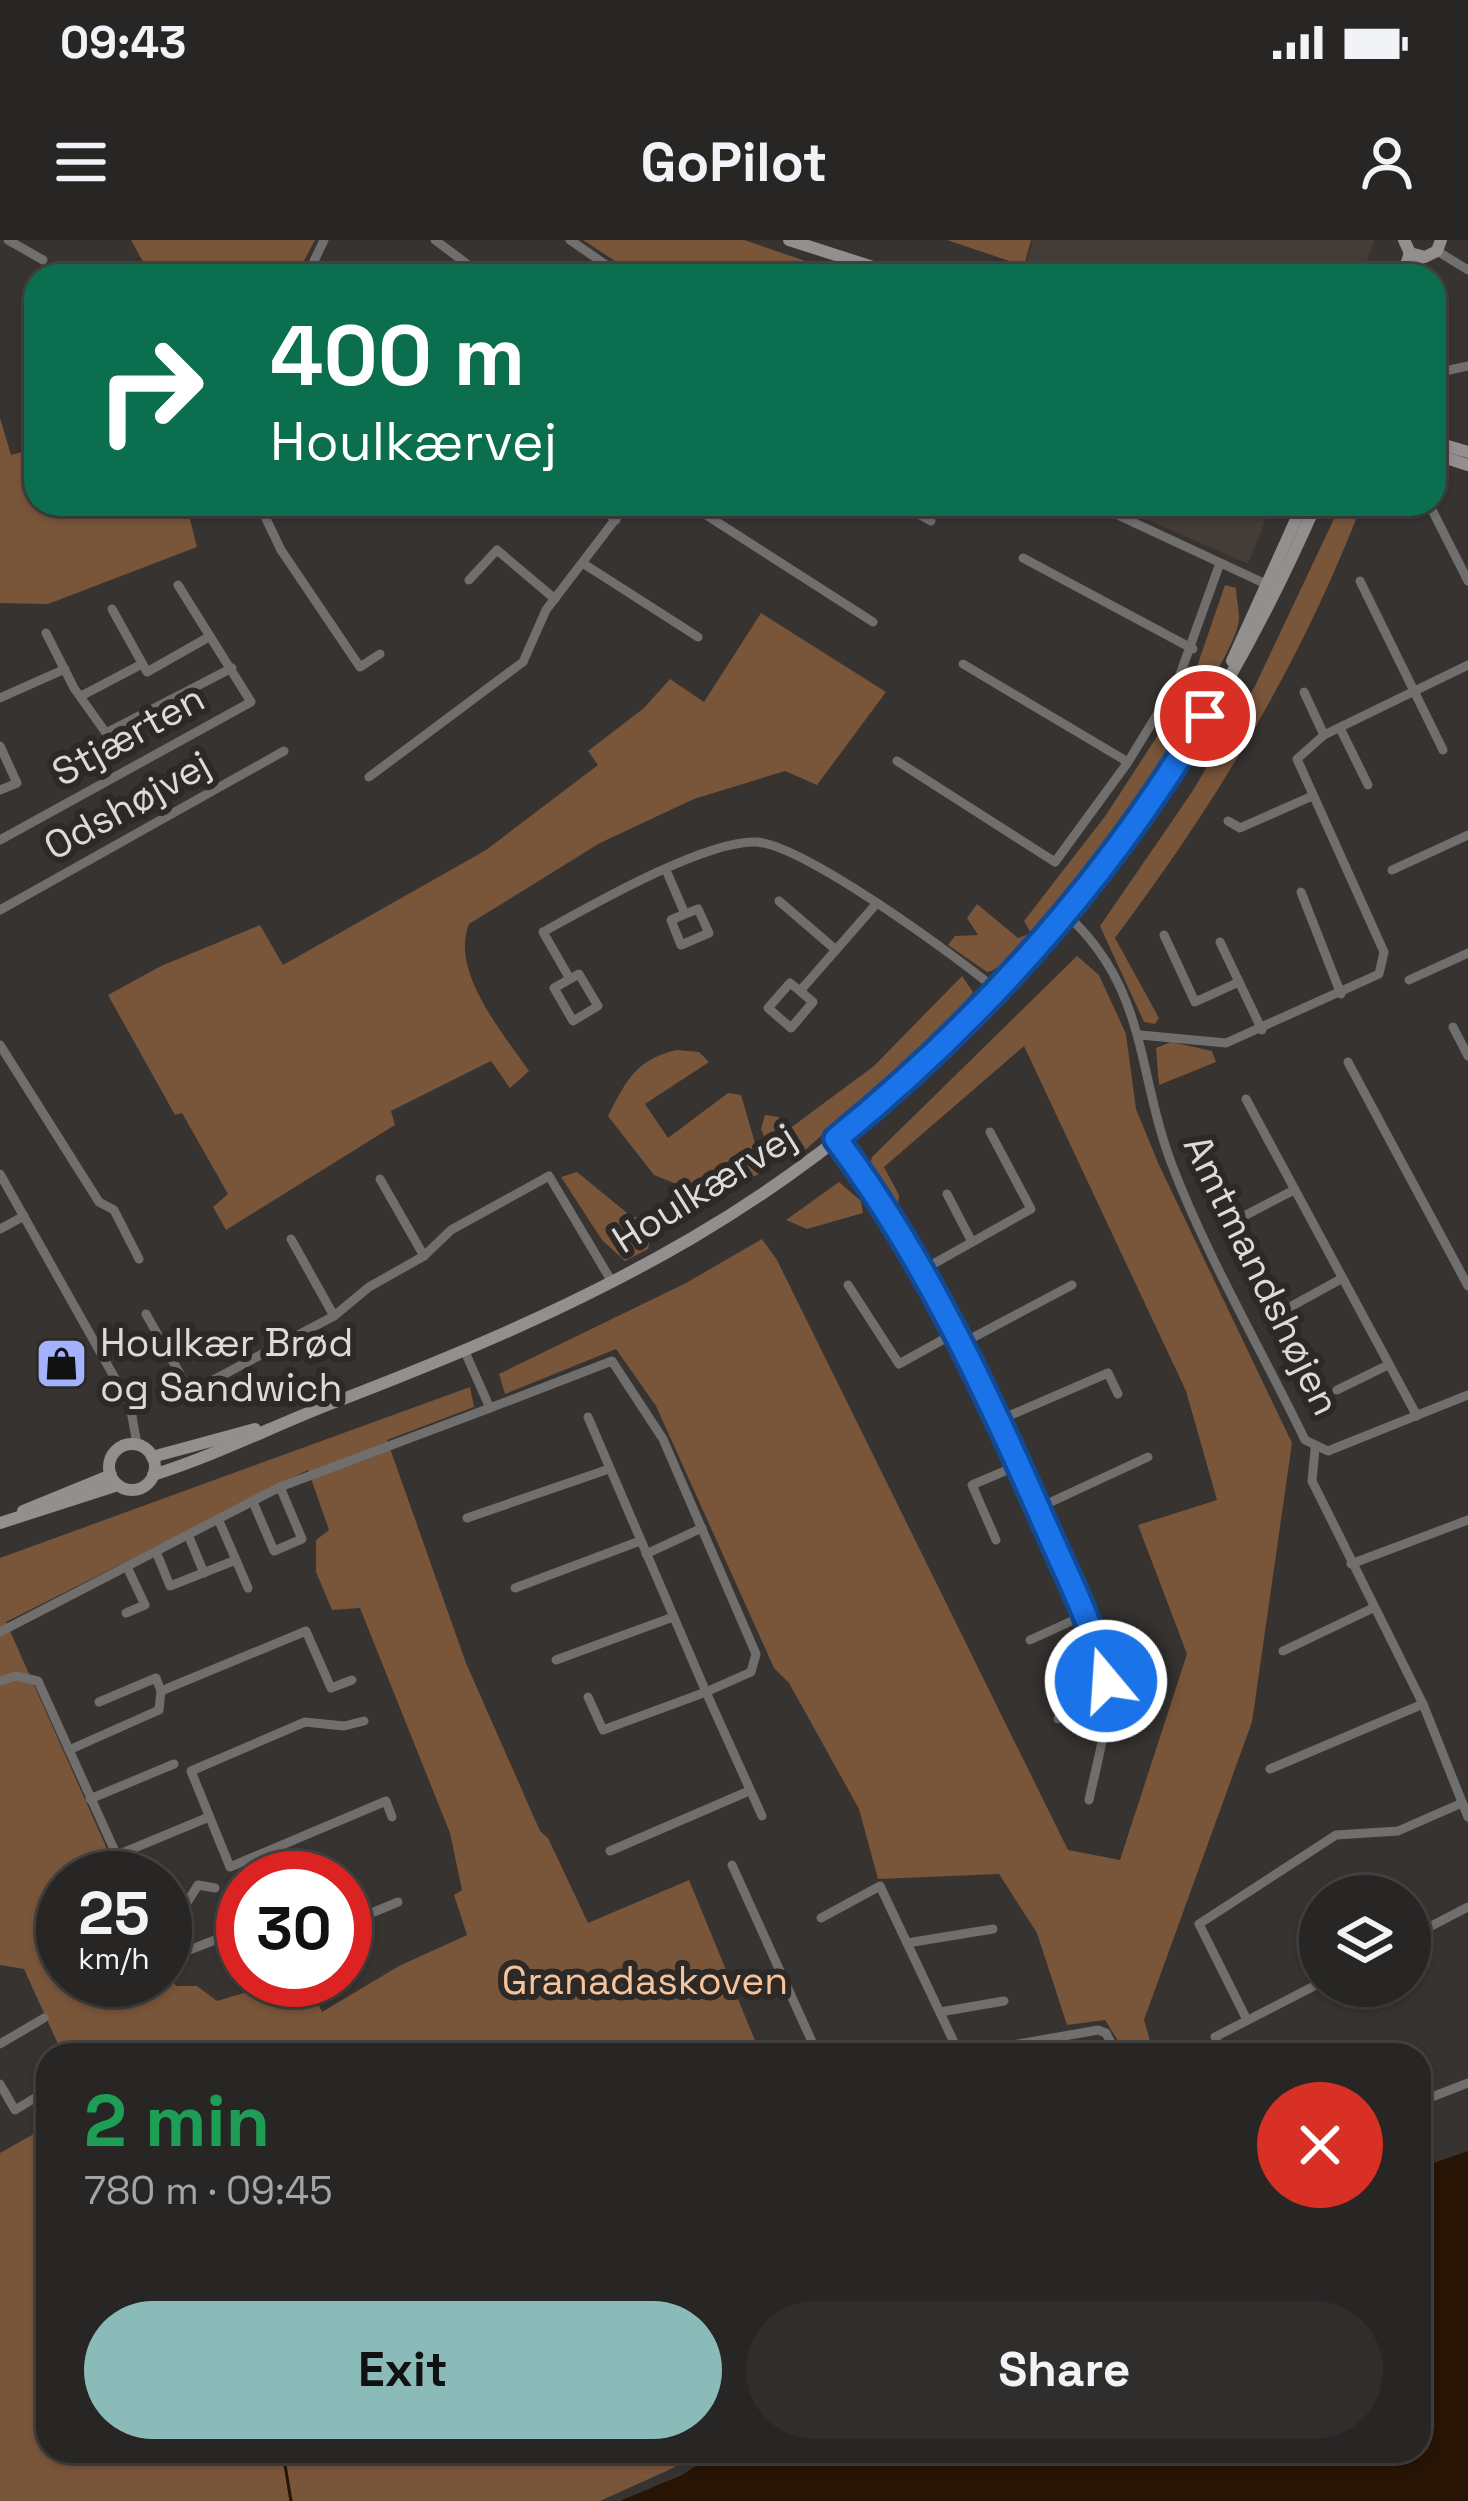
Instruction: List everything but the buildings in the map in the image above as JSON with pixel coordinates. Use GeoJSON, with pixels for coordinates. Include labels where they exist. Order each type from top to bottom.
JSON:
{"type":"FeatureCollection","features":[{"type":"Feature","properties":{"kind":"street"},"geometry":{"type":"LineString","coordinates":[[8,240],[43,260]]}},
{"type":"Feature","properties":{"kind":"street"},"geometry":{"type":"LineString","coordinates":[[435,240],[467,264]]}},
{"type":"Feature","properties":{"kind":"street"},"geometry":{"type":"LineString","coordinates":[[570,240],[605,264]]}},
{"type":"Feature","properties":{"kind":"street"},"geometry":{"type":"LineString","coordinates":[[789,240],[864,264]]}},
{"type":"Feature","properties":{"kind":"street"},"geometry":{"type":"LineString","coordinates":[[1412,250],[1439,245],[1468,270]]}},
{"type":"Feature","properties":{"kind":"street"},"geometry":{"type":"LineString","coordinates":[[265,516],[281,550],[360,667],[380,654]]}},
{"type":"Feature","properties":{"kind":"street"},"geometry":{"type":"LineString","coordinates":[[611,516],[616,520]]}},
{"type":"Feature","properties":{"kind":"street"},"geometry":{"type":"LineString","coordinates":[[369,776],[523,662],[546,610],[619,516]]}},
{"type":"Feature","properties":{"kind":"street"},"geometry":{"type":"LineString","coordinates":[[708,516],[873,622]]}},
{"type":"Feature","properties":{"kind":"street"},"geometry":{"type":"LineString","coordinates":[[924,516],[931,520]]}},
{"type":"Feature","properties":{"kind":"street"},"geometry":{"type":"LineString","coordinates":[[1120,516],[1274,588]]}},
{"type":"Feature","properties":{"kind":"street","name":"Houlkærvej"},"geometry":{"type":"LineString","coordinates":[[1274,588],[1300,516]]}},
{"type":"Feature","properties":{"kind":"street","name":"Houlkærvej"},"geometry":{"type":"LineString","coordinates":[[153,1474],[465,1352],[612,1282],[694,1237],[836,1139],[999,992],[1130,831],[1205,716],[1310,516]]}},
{"type":"Feature","properties":{"kind":"street"},"geometry":{"type":"LineString","coordinates":[[1436,516],[1468,580]]}},
{"type":"Feature","properties":{"kind":"street"},"geometry":{"type":"LineString","coordinates":[[469,580],[497,550],[555,599]]}},
{"type":"Feature","properties":{"kind":"street"},"geometry":{"type":"LineString","coordinates":[[1023,558],[1193,649]]}},
{"type":"Feature","properties":{"kind":"street"},"geometry":{"type":"LineString","coordinates":[[897,761],[1055,862],[1128,762],[1193,649],[1220,563]]}},
{"type":"Feature","properties":{"kind":"street"},"geometry":{"type":"LineString","coordinates":[[584,564],[698,637]]}},
{"type":"Feature","properties":{"kind":"street"},"geometry":{"type":"LineString","coordinates":[[1360,581],[1443,750]]}},
{"type":"Feature","properties":{"kind":"street","name":"Stjærten"},"geometry":{"type":"LineString","coordinates":[[0,839],[250,702],[217,641],[207,638],[178,586]]}},
{"type":"Feature","properties":{"kind":"street","name":"Stjærten"},"geometry":{"type":"LineString","coordinates":[[112,609],[147,672],[207,638]]}},
{"type":"Feature","properties":{"kind":"street","name":"Stjærten"},"geometry":{"type":"LineString","coordinates":[[46,633],[101,730],[111,734],[232,668]]}},
{"type":"Feature","properties":{"kind":"street","name":"Stjærten"},"geometry":{"type":"LineString","coordinates":[[83,695],[142,664]]}},
{"type":"Feature","properties":{"kind":"street"},"geometry":{"type":"LineString","coordinates":[[963,664],[1128,762]]}},
{"type":"Feature","properties":{"kind":"street"},"geometry":{"type":"LineString","coordinates":[[1140,1035],[1164,1034],[1212,1046],[1262,1030],[1379,974],[1384,952],[1297,759],[1324,735],[1468,665]]}},
{"type":"Feature","properties":{"kind":"street"},"geometry":{"type":"LineString","coordinates":[[0,698],[65,669]]}},
{"type":"Feature","properties":{"kind":"street"},"geometry":{"type":"LineString","coordinates":[[1304,692],[1324,735]]}},
{"type":"Feature","properties":{"kind":"street"},"geometry":{"type":"LineString","coordinates":[[1340,728],[1368,785]]}},
{"type":"Feature","properties":{"kind":"street","name":"Stjærten"},"geometry":{"type":"LineString","coordinates":[[0,746],[17,783],[0,790]]}},
{"type":"Feature","properties":{"kind":"street","name":"Odshøjvej"},"geometry":{"type":"LineString","coordinates":[[0,910],[284,752]]}},
{"type":"Feature","properties":{"kind":"street"},"geometry":{"type":"LineString","coordinates":[[1228,820],[1240,828],[1310,796]]}},
{"type":"Feature","properties":{"kind":"street"},"geometry":{"type":"LineString","coordinates":[[1392,870],[1468,835]]}},
{"type":"Feature","properties":{"kind":"street"},"geometry":{"type":"LineString","coordinates":[[570,979],[543,932],[666,870],[736,844],[762,843],[877,903],[999,992]]}},
{"type":"Feature","properties":{"kind":"street"},"geometry":{"type":"LineString","coordinates":[[666,870],[685,914]]}},
{"type":"Feature","properties":{"kind":"street"},"geometry":{"type":"LineString","coordinates":[[1301,892],[1341,994]]}},
{"type":"Feature","properties":{"kind":"street"},"geometry":{"type":"LineString","coordinates":[[779,901],[836,950]]}},
{"type":"Feature","properties":{"kind":"street"},"geometry":{"type":"LineString","coordinates":[[800,992],[877,903]]}},
{"type":"Feature","properties":{"kind":"street","name":"Amtmandshøjen"},"geometry":{"type":"LineString","coordinates":[[1066,914],[1117,974],[1140,1035],[1158,1125],[1174,1170],[1305,1440],[1315,1449],[1328,1451],[1468,1395]]}},
{"type":"Feature","properties":{"kind":"street"},"geometry":{"type":"LineString","coordinates":[[1164,935],[1195,1002],[1239,982]]}},
{"type":"Feature","properties":{"kind":"street"},"geometry":{"type":"LineString","coordinates":[[1220,942],[1262,1030]]}},
{"type":"Feature","properties":{"kind":"street"},"geometry":{"type":"LineString","coordinates":[[1409,980],[1468,953]]}},
{"type":"Feature","properties":{"kind":"street"},"geometry":{"type":"LineString","coordinates":[[579,974],[598,1006],[573,1021],[554,988],[570,979],[579,974]]}},
{"type":"Feature","properties":{"kind":"street"},"geometry":{"type":"LineString","coordinates":[[790,983],[800,992],[813,1002],[790,1028],[768,1008],[790,983]]}},
{"type":"Feature","properties":{"kind":"street"},"geometry":{"type":"LineString","coordinates":[[1453,1027],[1468,1056]]}},
{"type":"Feature","properties":{"kind":"street"},"geometry":{"type":"LineString","coordinates":[[0,1045],[99,1202],[114,1210],[140,1259]]}},
{"type":"Feature","properties":{"kind":"street"},"geometry":{"type":"LineString","coordinates":[[1348,1062],[1468,1286]]}},
{"type":"Feature","properties":{"kind":"street"},"geometry":{"type":"LineString","coordinates":[[1246,1099],[1417,1416]]}},
{"type":"Feature","properties":{"kind":"street"},"geometry":{"type":"LineString","coordinates":[[919,1272],[1031,1209],[990,1132]]}},
{"type":"Feature","properties":{"kind":"street"},"geometry":{"type":"LineString","coordinates":[[836,1139],[919,1272],[998,1421],[1101,1656],[1107,1700],[1089,1800]]}},
{"type":"Feature","properties":{"kind":"street"},"geometry":{"type":"LineString","coordinates":[[0,1174],[130,1405],[137,1444],[152,1457],[153,1474],[138,1488],[114,1480],[0,1523]]}},
{"type":"Feature","properties":{"kind":"street","name":"Houlkærvej"},"geometry":{"type":"LineString","coordinates":[[146,1314],[184,1381],[202,1386],[334,1316],[369,1287],[424,1256],[451,1230],[549,1176],[612,1282]]}},
{"type":"Feature","properties":{"kind":"street"},"geometry":{"type":"LineString","coordinates":[[380,1179],[424,1256]]}},
{"type":"Feature","properties":{"kind":"street"},"geometry":{"type":"LineString","coordinates":[[1246,1215],[1292,1190]]}},
{"type":"Feature","properties":{"kind":"street"},"geometry":{"type":"LineString","coordinates":[[947,1194],[973,1242]]}},
{"type":"Feature","properties":{"kind":"street"},"geometry":{"type":"LineString","coordinates":[[0,1229],[24,1216]]}},
{"type":"Feature","properties":{"kind":"street"},"geometry":{"type":"LineString","coordinates":[[291,1239],[334,1316]]}},
{"type":"Feature","properties":{"kind":"street"},"geometry":{"type":"LineString","coordinates":[[1290,1307],[1341,1279]]}},
{"type":"Feature","properties":{"kind":"street"},"geometry":{"type":"LineString","coordinates":[[848,1285],[899,1364],[953,1334]]}},
{"type":"Feature","properties":{"kind":"street"},"geometry":{"type":"LineString","coordinates":[[959,1345],[1072,1285]]}},
{"type":"Feature","properties":{"kind":"street"},"geometry":{"type":"LineString","coordinates":[[465,1352],[490,1408]]}},
{"type":"Feature","properties":{"kind":"street"},"geometry":{"type":"LineString","coordinates":[[0,1632],[280,1487],[346,1458],[612,1361],[656,1426],[757,1665],[752,1672],[603,1730],[588,1697]]}},
{"type":"Feature","properties":{"kind":"street"},"geometry":{"type":"LineString","coordinates":[[1337,1390],[1388,1365]]}},
{"type":"Feature","properties":{"kind":"street"},"geometry":{"type":"LineString","coordinates":[[998,1421],[1108,1373],[1118,1394]]}},
{"type":"Feature","properties":{"kind":"street","name":"Houlkærvej"},"geometry":{"type":"LineString","coordinates":[[152,1457],[299,1416]]}},
{"type":"Feature","properties":{"kind":"street"},"geometry":{"type":"LineString","coordinates":[[588,1417],[762,1816]]}},
{"type":"Feature","properties":{"kind":"street"},"geometry":{"type":"LineString","coordinates":[[114,1480],[116,1450],[137,1444]]}},
{"type":"Feature","properties":{"kind":"street"},"geometry":{"type":"LineString","coordinates":[[1315,1449],[1312,1481],[1423,1704],[1468,1817]]}},
{"type":"Feature","properties":{"kind":"street"},"geometry":{"type":"LineString","coordinates":[[1038,1508],[1148,1457]]}},
{"type":"Feature","properties":{"kind":"street"},"geometry":{"type":"LineString","coordinates":[[996,1540],[973,1485],[1019,1465]]}},
{"type":"Feature","properties":{"kind":"street"},"geometry":{"type":"LineString","coordinates":[[467,1518],[609,1469]]}},
{"type":"Feature","properties":{"kind":"street"},"geometry":{"type":"LineString","coordinates":[[253,1502],[274,1551],[302,1539],[280,1487]]}},
{"type":"Feature","properties":{"kind":"street"},"geometry":{"type":"LineString","coordinates":[[1351,1564],[1468,1520]]}},
{"type":"Feature","properties":{"kind":"street"},"geometry":{"type":"LineString","coordinates":[[219,1521],[248,1588]]}},
{"type":"Feature","properties":{"kind":"street"},"geometry":{"type":"LineString","coordinates":[[646,1554],[702,1528]]}},
{"type":"Feature","properties":{"kind":"street"},"geometry":{"type":"LineString","coordinates":[[189,1537],[204,1573]]}},
{"type":"Feature","properties":{"kind":"street"},"geometry":{"type":"LineString","coordinates":[[515,1588],[640,1540]]}},
{"type":"Feature","properties":{"kind":"street"},"geometry":{"type":"LineString","coordinates":[[157,1554],[170,1586],[236,1560]]}},
{"type":"Feature","properties":{"kind":"street"},"geometry":{"type":"LineString","coordinates":[[126,1613],[145,1605],[128,1569]]}},
{"type":"Feature","properties":{"kind":"street"},"geometry":{"type":"LineString","coordinates":[[1283,1652],[1373,1608]]}},
{"type":"Feature","properties":{"kind":"street"},"geometry":{"type":"LineString","coordinates":[[1030,1640],[1085,1615]]}},
{"type":"Feature","properties":{"kind":"street"},"geometry":{"type":"LineString","coordinates":[[556,1660],[673,1617]]}},
{"type":"Feature","properties":{"kind":"street"},"geometry":{"type":"LineString","coordinates":[[161,1691],[307,1631],[332,1688],[352,1681]]}},
{"type":"Feature","properties":{"kind":"street"},"geometry":{"type":"LineString","coordinates":[[0,1682],[16,1676],[38,1681],[114,1851]]}},
{"type":"Feature","properties":{"kind":"street"},"geometry":{"type":"LineString","coordinates":[[69,1750],[159,1710],[161,1691],[156,1678],[99,1702]]}},
{"type":"Feature","properties":{"kind":"street"},"geometry":{"type":"LineString","coordinates":[[1058,1719],[1107,1700]]}},
{"type":"Feature","properties":{"kind":"street"},"geometry":{"type":"LineString","coordinates":[[1270,1769],[1423,1704]]}},
{"type":"Feature","properties":{"kind":"street"},"geometry":{"type":"LineString","coordinates":[[364,1721],[344,1726],[305,1722],[191,1771],[230,1867],[386,1802],[392,1817]]}},
{"type":"Feature","properties":{"kind":"street"},"geometry":{"type":"LineString","coordinates":[[90,1799],[174,1764]]}},
{"type":"Feature","properties":{"kind":"street"},"geometry":{"type":"LineString","coordinates":[[610,1851],[749,1791]]}},
{"type":"Feature","properties":{"kind":"street"},"geometry":{"type":"LineString","coordinates":[[1247,2020],[1199,1924],[1336,1835],[1398,1831],[1462,1803]]}},
{"type":"Feature","properties":{"kind":"street"},"geometry":{"type":"LineString","coordinates":[[128,1851],[209,1816]]}},
{"type":"Feature","properties":{"kind":"street"},"geometry":{"type":"LineString","coordinates":[[732,1865],[813,2043]]}},
{"type":"Feature","properties":{"kind":"street"},"geometry":{"type":"LineString","coordinates":[[192,1894],[198,1885],[215,1888]]}},
{"type":"Feature","properties":{"kind":"street"},"geometry":{"type":"LineString","coordinates":[[821,1918],[880,1886],[953,2043]]}},
{"type":"Feature","properties":{"kind":"street"},"geometry":{"type":"LineString","coordinates":[[372,1913],[398,1902]]}},
{"type":"Feature","properties":{"kind":"street"},"geometry":{"type":"LineString","coordinates":[[1431,1926],[1468,1907]]}},
{"type":"Feature","properties":{"kind":"street"},"geometry":{"type":"LineString","coordinates":[[907,1943],[993,1929]]}},
{"type":"Feature","properties":{"kind":"street"},"geometry":{"type":"LineString","coordinates":[[1217,2043],[1215,2038],[1299,1994]]}},
{"type":"Feature","properties":{"kind":"street"},"geometry":{"type":"LineString","coordinates":[[940,2012],[1004,2001]]}},
{"type":"Feature","properties":{"kind":"street"},"geometry":{"type":"LineString","coordinates":[[0,2044],[44,2018]]}},
{"type":"Feature","properties":{"kind":"street"},"geometry":{"type":"LineString","coordinates":[[1022,2043],[1098,2030],[1111,2043]]}},
{"type":"Feature","properties":{"kind":"street"},"geometry":{"type":"LineString","coordinates":[[1431,2097],[1468,2083]]}},
{"type":"Feature","properties":{"kind":"street"},"geometry":{"type":"LineString","coordinates":[[0,2084],[5,2103],[15,2110],[36,2097]]}},
{"type":"Feature","properties":{"kind":"shaded area"},"geometry":{"type":"Polygon","coordinates":[[[1033,240],[1374,240],[1366,264],[1026,264],[1033,240]]]}},
{"type":"Feature","properties":{"kind":"shaded area"},"geometry":{"type":"Polygon","coordinates":[[[1139,516],[1267,516],[1248,564],[1139,516]]]}},
{"type":"Feature","properties":{"kind":"shaded area"},"geometry":{"type":"Polygon","coordinates":[[[1468,2151],[1468,2501],[620,2501],[700,2463],[1431,2463],[1431,2164],[1468,2151]]]}},
{"type":"Feature","properties":{"kind":"green space"},"geometry":{"type":"Polygon","coordinates":[[[131,240],[315,240],[302,264],[144,264],[131,240]]]}},
{"type":"Feature","properties":{"kind":"green space"},"geometry":{"type":"Polygon","coordinates":[[[583,240],[744,240],[814,264],[620,264],[583,240]]]}},
{"type":"Feature","properties":{"kind":"green space"},"geometry":{"type":"Polygon","coordinates":[[[947,240],[1031,240],[1025,264],[947,240]]]}},
{"type":"Feature","properties":{"kind":"green space"},"geometry":{"type":"Polygon","coordinates":[[[0,418],[11,455],[24,451],[24,516],[189,516],[197,547],[48,604],[0,603],[0,418]]]}},
{"type":"Feature","properties":{"kind":"green space"},"geometry":{"type":"Polygon","coordinates":[[[1335,516],[1357,516],[1312,620],[1254,730],[1115,938],[1159,1018],[1155,1024],[1144,1022],[1100,926],[1192,792],[1255,686],[1335,516]]]}},
{"type":"Feature","properties":{"kind":"green space"},"geometry":{"type":"Polygon","coordinates":[[[1225,585],[1236,588],[1238,625],[1200,700],[1082,874],[1010,958],[987,972],[948,945],[955,936],[978,935],[967,918],[977,904],[1018,938],[1031,933],[1024,921],[1106,815],[1191,684],[1225,585]]]}},
{"type":"Feature","properties":{"kind":"green space"},"geometry":{"type":"Polygon","coordinates":[[[761,613],[886,692],[817,785],[785,771],[694,799],[600,843],[469,924],[465,943],[473,982],[529,1071],[510,1088],[491,1061],[391,1111],[395,1125],[226,1230],[213,1207],[228,1194],[182,1113],[175,1115],[108,995],[161,966],[260,925],[283,965],[486,850],[598,765],[588,751],[644,708],[670,679],[704,702],[761,613]]]}},
{"type":"Feature","properties":{"kind":"green space"},"geometry":{"type":"Polygon","coordinates":[[[1077,956],[1099,975],[1126,1034],[1136,1109],[1292,1443],[1252,1722],[1144,2020],[1151,2043],[1119,2043],[1105,2020],[1067,2025],[1037,1933],[999,1874],[878,1879],[859,1809],[789,1683],[774,1668],[656,1406],[616,1349],[505,1394],[499,1374],[686,1283],[762,1239],[777,1260],[1068,1850],[1120,1860],[1187,1654],[1138,1525],[1217,1500],[1186,1391],[1024,1046],[884,1167],[899,1195],[898,1204],[889,1206],[869,1168],[872,1157],[1077,956]]]}},
{"type":"Feature","properties":{"kind":"green space"},"geometry":{"type":"Polygon","coordinates":[[[962,976],[973,992],[956,1016],[804,1151],[776,1164],[761,1129],[765,1115],[778,1117],[789,1129],[874,1066],[962,976]]]}},
{"type":"Feature","properties":{"kind":"green space"},"geometry":{"type":"Polygon","coordinates":[[[1171,1042],[1212,1051],[1216,1062],[1159,1085],[1156,1048],[1171,1042]]]}},
{"type":"Feature","properties":{"kind":"green space"},"geometry":{"type":"Polygon","coordinates":[[[677,1050],[699,1052],[709,1062],[645,1104],[668,1138],[728,1093],[741,1095],[761,1164],[759,1174],[709,1197],[654,1175],[608,1116],[634,1073],[651,1059],[677,1050]]]}},
{"type":"Feature","properties":{"kind":"green space"},"geometry":{"type":"Polygon","coordinates":[[[577,1172],[632,1217],[655,1217],[648,1249],[625,1261],[602,1240],[561,1177],[577,1172]]]}},
{"type":"Feature","properties":{"kind":"green space"},"geometry":{"type":"Polygon","coordinates":[[[839,1182],[861,1201],[863,1213],[807,1229],[786,1220],[839,1182]]]}},
{"type":"Feature","properties":{"kind":"green space","name":"Granadaskoven"},"geometry":{"type":"Polygon","coordinates":[[[470,1387],[474,1407],[387,1440],[466,1663],[540,1831],[548,1838],[588,1923],[689,1880],[756,2043],[58,2043],[41,2007],[192,2007],[192,1986],[216,2000],[216,2007],[320,2007],[322,2012],[330,2007],[372,2007],[372,1982],[467,1935],[454,1895],[462,1890],[450,1833],[360,1608],[332,1610],[316,1572],[316,1540],[329,1530],[308,1470],[6,1622],[108,1851],[36,1851],[36,1995],[24,1969],[0,1965],[0,1558],[470,1387]]]}},
{"type":"Feature","properties":{"kind":"green space"},"geometry":{"type":"Polygon","coordinates":[[[36,2133],[36,2463],[680,2463],[600,2501],[0,2501],[0,2153],[36,2133]]]}},
{"type":"Feature","properties":{"kind":"waterway"},"geometry":{"type":"LineString","coordinates":[[285,2465],[291,2501]]}},
{"type":"Feature","properties":{"kind":"place","name":"Houlkær Brød og Sandwich"},"geometry":{"type":"Point","coordinates":[61,1364]}},
{"type":"Feature","properties":{"kind":"route"},"geometry":{"type":"LineString","coordinates":[[1106,1681],[1085,1615],[998,1421],[878,1200],[836,1139],[900,1087],[999,992],[1130,831],[1205,716]]}}]}
